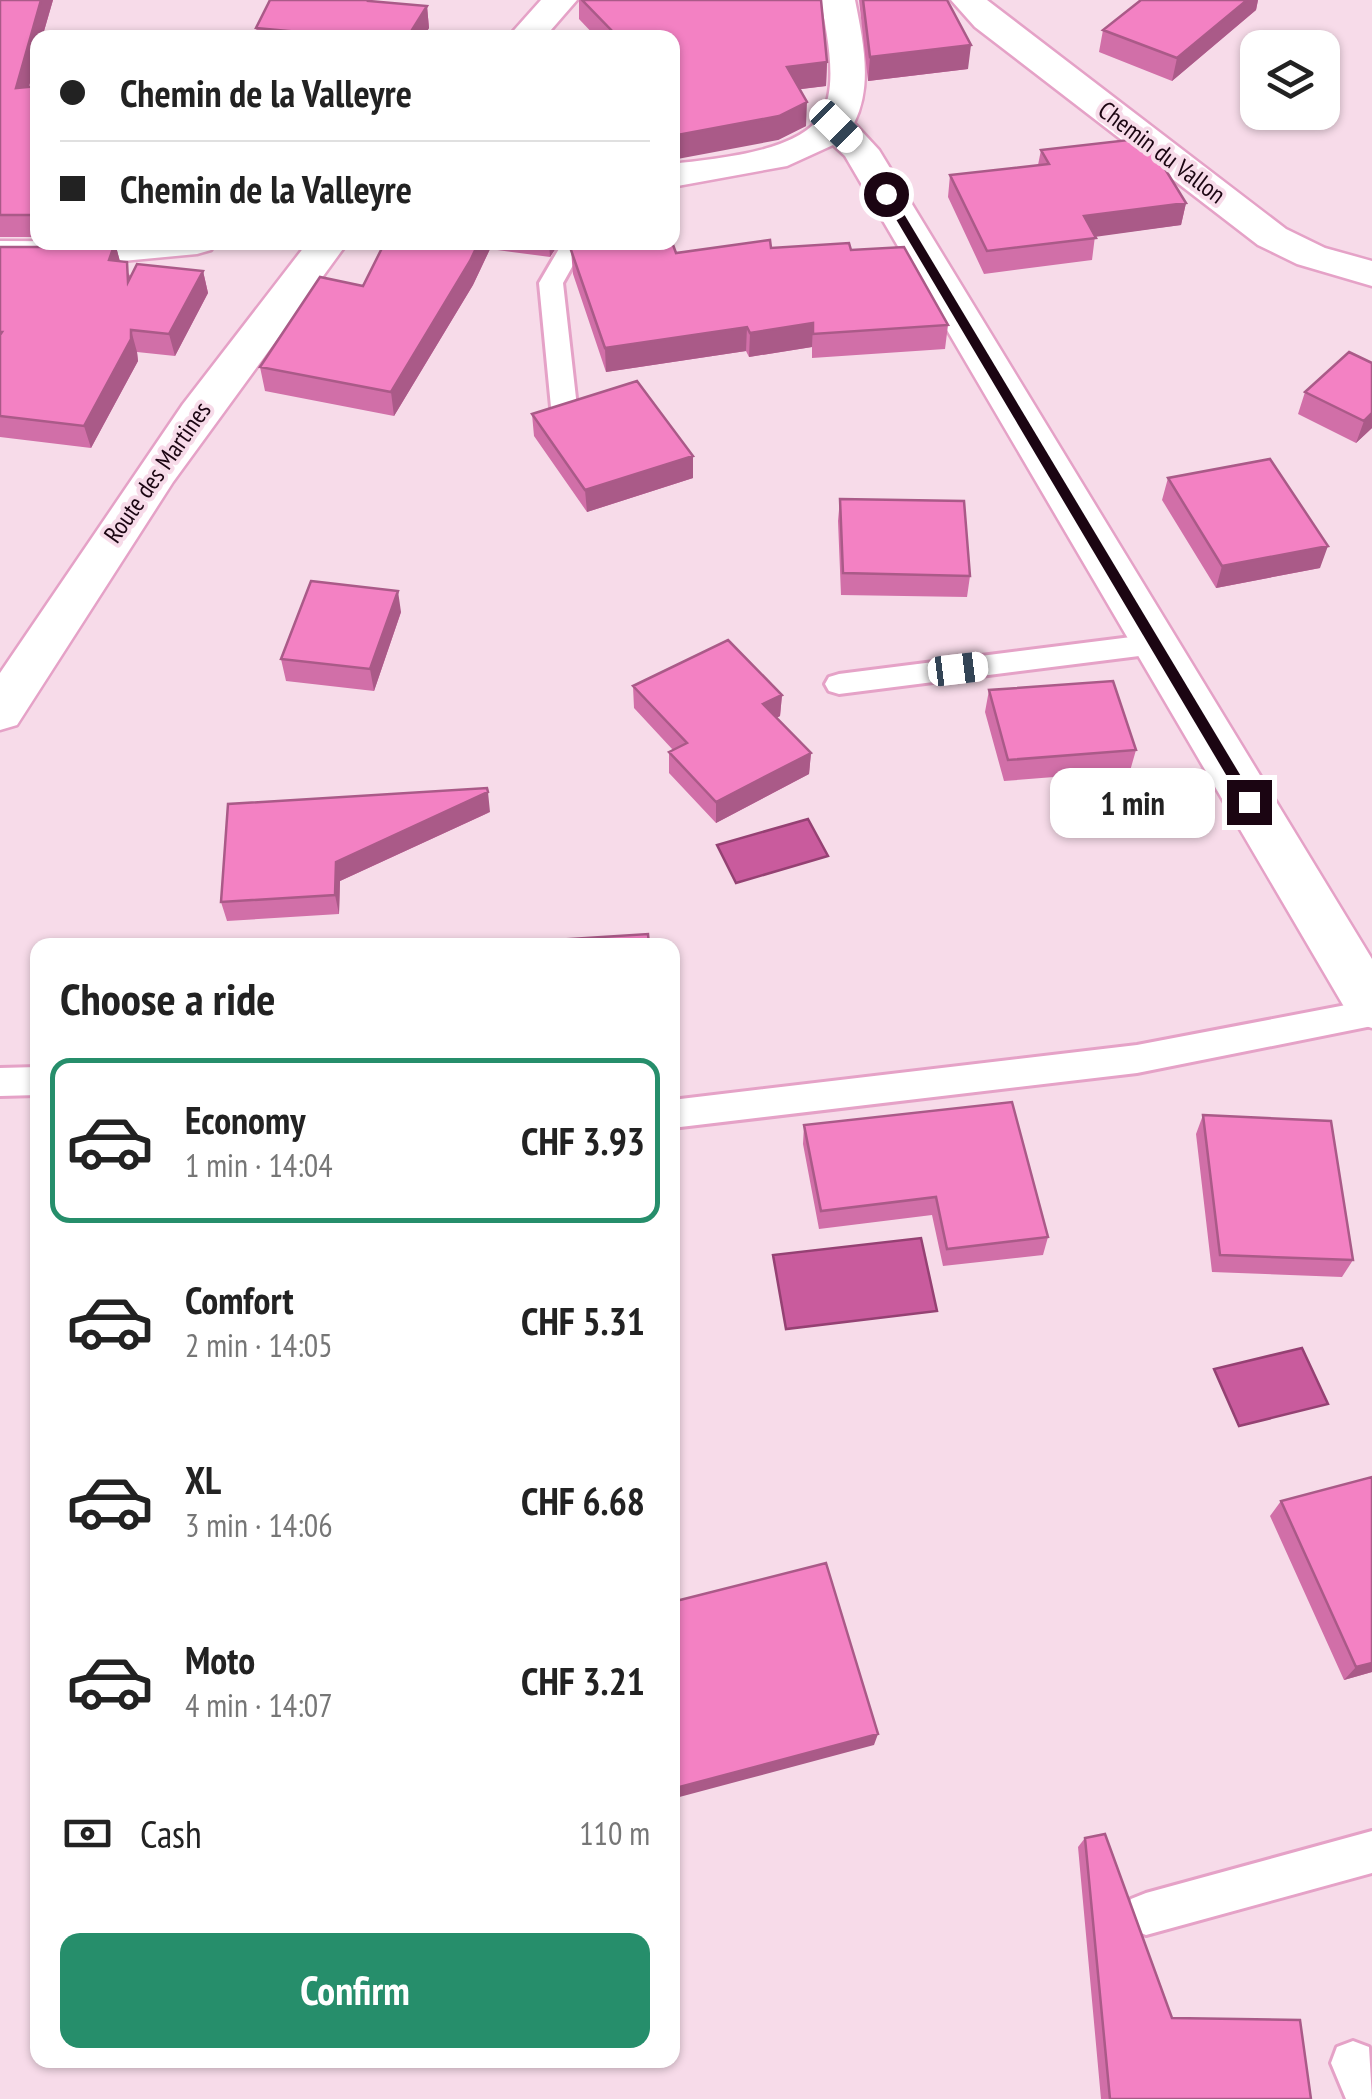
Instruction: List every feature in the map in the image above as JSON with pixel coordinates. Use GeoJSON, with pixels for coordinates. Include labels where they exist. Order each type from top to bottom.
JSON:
{"type":"FeatureCollection","features":[{"type":"Feature","properties":{"kind":"street"},"geometry":{"type":"LineString","coordinates":[[532,30],[560,0]]}},
{"type":"Feature","properties":{"kind":"street"},"geometry":{"type":"LineString","coordinates":[[680,174],[813,144],[836,126],[845,103],[838,0]]}},
{"type":"Feature","properties":{"kind":"street","name":"Chemin du Vallon"},"geometry":{"type":"LineString","coordinates":[[969,0],[987,20],[1272,237],[1311,256],[1372,274]]}},
{"type":"Feature","properties":{"kind":"street"},"geometry":{"type":"LineString","coordinates":[[836,126],[860,150],[1372,1010]]}},
{"type":"Feature","properties":{"kind":"street"},"geometry":{"type":"LineString","coordinates":[[0,254],[103,250]]}},
{"type":"Feature","properties":{"kind":"street","name":"Route des Martines"},"geometry":{"type":"LineString","coordinates":[[0,712],[166,457],[271,312],[322,250]]}},
{"type":"Feature","properties":{"kind":"lane"},"geometry":{"type":"LineString","coordinates":[[564,406],[551,284],[570,250]]}},
{"type":"Feature","properties":{"kind":"lane"},"geometry":{"type":"LineString","coordinates":[[839,684],[1154,644]]}},
{"type":"Feature","properties":{"kind":"lane"},"geometry":{"type":"LineString","coordinates":[[680,1113],[1138,1059],[1372,1010]]}},
{"type":"Feature","properties":{"kind":"lane"},"geometry":{"type":"LineString","coordinates":[[0,1082],[30,1081]]}},
{"type":"Feature","properties":{"kind":"lane"},"geometry":{"type":"LineString","coordinates":[[1146,1914],[1372,1852]]}},
{"type":"Feature","properties":{"kind":"shaded area"},"geometry":{"type":"Polygon","coordinates":[[[808,819],[828,856],[736,883],[717,845],[808,819]]]}},
{"type":"Feature","properties":{"kind":"shaded area"},"geometry":{"type":"Polygon","coordinates":[[[921,1238],[937,1311],[786,1329],[773,1255],[921,1238]]]}},
{"type":"Feature","properties":{"kind":"shaded area"},"geometry":{"type":"Polygon","coordinates":[[[1302,1348],[1328,1404],[1239,1426],[1214,1369],[1302,1348]]]}},
{"type":"Feature","properties":{"kind":"building"},"geometry":{"type":"Polygon","coordinates":[[[0,0],[41,0],[16,88],[30,87],[30,215],[0,215],[0,0]]]}},
{"type":"Feature","properties":{"kind":"building"},"geometry":{"type":"Polygon","coordinates":[[[270,0],[370,0],[427,6],[412,30],[256,28],[270,0]]]}},
{"type":"Feature","properties":{"kind":"building"},"geometry":{"type":"Polygon","coordinates":[[[582,0],[821,0],[827,62],[787,67],[807,102],[779,116],[680,135],[680,30],[611,30],[582,0]]]}},
{"type":"Feature","properties":{"kind":"building"},"geometry":{"type":"Polygon","coordinates":[[[863,0],[947,0],[971,45],[870,57],[863,0]]]}},
{"type":"Feature","properties":{"kind":"building"},"geometry":{"type":"Polygon","coordinates":[[[1141,0],[1247,0],[1177,58],[1103,30],[1141,0]]]}},
{"type":"Feature","properties":{"kind":"building"},"geometry":{"type":"Polygon","coordinates":[[[1146,138],[1186,203],[1084,216],[1096,238],[987,251],[950,175],[1049,164],[1041,150],[1146,138]]]}},
{"type":"Feature","properties":{"kind":"building"},"geometry":{"type":"Polygon","coordinates":[[[770,240],[771,248],[849,243],[851,250],[904,247],[948,325],[813,334],[813,323],[750,333],[747,327],[605,348],[571,250],[676,253],[770,240]]]}},
{"type":"Feature","properties":{"kind":"building"},"geometry":{"type":"Polygon","coordinates":[[[0,247],[113,250],[109,260],[127,262],[128,282],[137,264],[203,271],[169,334],[131,330],[131,339],[84,426],[0,416],[0,247]]]}},
{"type":"Feature","properties":{"kind":"building"},"geometry":{"type":"Polygon","coordinates":[[[381,250],[475,250],[391,392],[260,367],[320,277],[363,286],[381,250]]]}},
{"type":"Feature","properties":{"kind":"building"},"geometry":{"type":"Polygon","coordinates":[[[1349,352],[1372,363],[1372,413],[1364,421],[1305,392],[1349,352]]]}},
{"type":"Feature","properties":{"kind":"building"},"geometry":{"type":"Polygon","coordinates":[[[637,381],[693,456],[585,490],[532,414],[637,381]]]}},
{"type":"Feature","properties":{"kind":"building"},"geometry":{"type":"Polygon","coordinates":[[[1270,459],[1328,546],[1222,566],[1168,478],[1270,459]]]}},
{"type":"Feature","properties":{"kind":"building"},"geometry":{"type":"Polygon","coordinates":[[[840,499],[964,501],[970,576],[843,573],[840,499]]]}},
{"type":"Feature","properties":{"kind":"building"},"geometry":{"type":"Polygon","coordinates":[[[311,581],[398,591],[370,669],[281,659],[311,581]]]}},
{"type":"Feature","properties":{"kind":"building"},"geometry":{"type":"Polygon","coordinates":[[[728,640],[782,695],[763,704],[811,753],[716,802],[669,752],[687,743],[633,686],[728,640]]]}},
{"type":"Feature","properties":{"kind":"building"},"geometry":{"type":"Polygon","coordinates":[[[1113,681],[1136,750],[1008,760],[989,690],[1113,681]]]}},
{"type":"Feature","properties":{"kind":"building"},"geometry":{"type":"Polygon","coordinates":[[[487,788],[488,792],[336,862],[335,895],[221,902],[228,804],[487,788]]]}},
{"type":"Feature","properties":{"kind":"building"},"geometry":{"type":"Polygon","coordinates":[[[648,934],[648,938],[586,938],[648,934]]]}},
{"type":"Feature","properties":{"kind":"building"},"geometry":{"type":"Polygon","coordinates":[[[1012,1102],[1048,1237],[947,1249],[936,1197],[821,1211],[804,1125],[1012,1102]]]}},
{"type":"Feature","properties":{"kind":"building"},"geometry":{"type":"Polygon","coordinates":[[[1203,1115],[1331,1121],[1353,1260],[1220,1255],[1203,1115]]]}},
{"type":"Feature","properties":{"kind":"building"},"geometry":{"type":"Polygon","coordinates":[[[1372,1477],[1372,1663],[1356,1667],[1281,1501],[1372,1477]]]}},
{"type":"Feature","properties":{"kind":"building"},"geometry":{"type":"Polygon","coordinates":[[[826,1563],[878,1734],[680,1787],[680,1600],[826,1563]]]}},
{"type":"Feature","properties":{"kind":"building"},"geometry":{"type":"Polygon","coordinates":[[[1105,1834],[1172,2018],[1300,2020],[1311,2099],[1110,2099],[1085,1838],[1105,1834]]]}},
{"type":"Feature","properties":{"kind":"route"},"geometry":{"type":"LineString","coordinates":[[886,194],[1249,802]]}}]}
